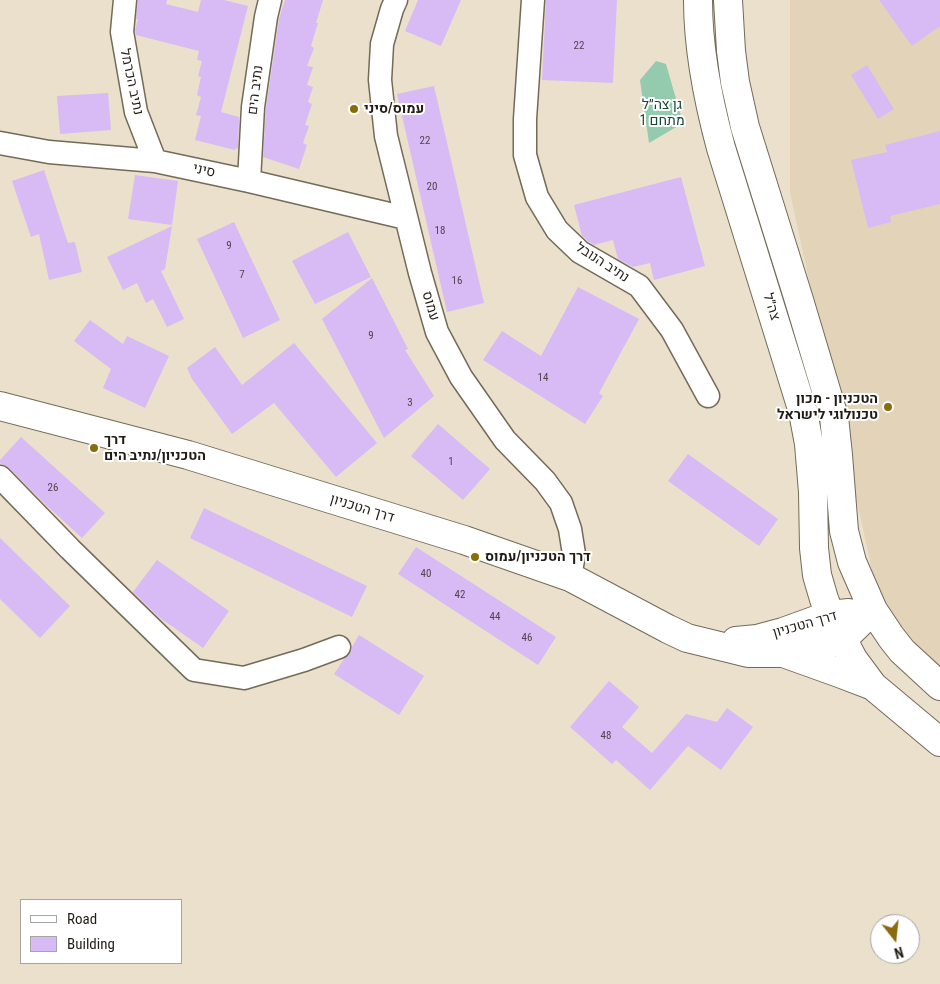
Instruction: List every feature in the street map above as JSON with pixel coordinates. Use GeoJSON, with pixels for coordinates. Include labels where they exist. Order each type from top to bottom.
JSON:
{"type":"FeatureCollection","features":[{"type":"Feature","properties":{"kind":"main road","name":"צה״ל"},"geometry":{"type":"LineString","coordinates":[[698,0],[701,56],[712,113],[803,412],[809,444],[817,575],[830,615],[842,640],[873,686]]}},
{"type":"Feature","properties":{"kind":"main road"},"geometry":{"type":"LineString","coordinates":[[728,0],[735,82],[745,127],[834,416],[844,531],[852,562],[873,610],[891,637],[902,651],[940,686]]}},
{"type":"Feature","properties":{"kind":"main road","name":"דרך הטכניון"},"geometry":{"type":"LineString","coordinates":[[0,406],[188,455],[456,538],[570,577],[687,638],[748,653],[784,642],[830,615],[873,610]]}},
{"type":"Feature","properties":{"kind":"main road"},"geometry":{"type":"LineString","coordinates":[[817,575],[784,642],[839,673],[873,686],[940,742]]}},
{"type":"Feature","properties":{"kind":"main road","name":"דרך הטכניון"},"geometry":{"type":"LineString","coordinates":[[784,642],[808,651],[842,640],[873,610]]}},
{"type":"Feature","properties":{"kind":"street","name":"נתיב הכרמל"},"geometry":{"type":"LineString","coordinates":[[125,0],[122,32],[136,112],[155,161]]}},
{"type":"Feature","properties":{"kind":"street","name":"נתיב הים"},"geometry":{"type":"LineString","coordinates":[[249,181],[253,107],[270,0]]}},
{"type":"Feature","properties":{"kind":"street","name":"עמוס"},"geometry":{"type":"LineString","coordinates":[[396,0],[382,44],[380,80],[386,136],[420,273],[437,332],[461,377],[505,440],[545,481],[561,503],[570,530],[574,554],[570,577]]}},
{"type":"Feature","properties":{"kind":"street","name":"נתיב הנובל"},"geometry":{"type":"LineString","coordinates":[[533,0],[525,119],[525,155],[537,197],[557,230],[580,252],[639,286],[672,330],[708,396]]}},
{"type":"Feature","properties":{"kind":"street","name":"סיני"},"geometry":{"type":"LineString","coordinates":[[0,143],[49,152],[155,161],[406,218]]}},
{"type":"Feature","properties":{"kind":"street"},"geometry":{"type":"LineString","coordinates":[[0,477],[70,549],[194,670],[244,678],[304,660],[339,647]]}},
{"type":"Feature","properties":{"kind":"shaded area","name":"הטכניון - מכון טכנולוגי לישראל"},"geometry":{"type":"Polygon","coordinates":[[[790,0],[940,0],[940,670],[883,621],[790,193],[790,0]]]}},
{"type":"Feature","properties":{"kind":"green space","name":"גן צה״ל מתחם 1"},"geometry":{"type":"Polygon","coordinates":[[[656,61],[666,64],[683,123],[649,143],[640,80],[656,61]]]}},
{"type":"Feature","properties":{"kind":"building"},"geometry":{"type":"Polygon","coordinates":[[[138,0],[167,0],[166,4],[198,12],[201,0],[224,0],[248,6],[221,112],[239,117],[238,149],[236,148],[235,150],[195,140],[201,116],[196,115],[201,97],[197,95],[201,77],[198,76],[202,61],[197,60],[199,51],[136,35],[138,0]]]}},
{"type":"Feature","properties":{"kind":"building"},"geometry":{"type":"Polygon","coordinates":[[[285,0],[323,0],[311,46],[314,48],[307,66],[313,67],[307,85],[313,87],[308,102],[312,104],[305,125],[309,126],[303,143],[307,145],[299,169],[263,157],[266,108],[279,19],[285,0]]]}},
{"type":"Feature","properties":{"kind":"building"},"geometry":{"type":"Polygon","coordinates":[[[418,0],[461,0],[441,46],[405,31],[418,0]]]}},
{"type":"Feature","properties":{"kind":"building"},"geometry":{"type":"Polygon","coordinates":[[[546,0],[617,0],[613,83],[542,80],[546,0]]]}},
{"type":"Feature","properties":{"kind":"building"},"geometry":{"type":"Polygon","coordinates":[[[879,0],[940,0],[940,26],[912,46],[879,0]]]}},
{"type":"Feature","properties":{"kind":"building"},"geometry":{"type":"Polygon","coordinates":[[[867,65],[894,109],[878,119],[851,75],[867,65]]]}},
{"type":"Feature","properties":{"kind":"building"},"geometry":{"type":"Polygon","coordinates":[[[434,86],[484,303],[447,312],[397,94],[434,86]]]}},
{"type":"Feature","properties":{"kind":"building"},"geometry":{"type":"Polygon","coordinates":[[[108,93],[111,130],[60,134],[57,96],[108,93]]]}},
{"type":"Feature","properties":{"kind":"building"},"geometry":{"type":"Polygon","coordinates":[[[940,131],[940,204],[890,216],[891,222],[868,228],[851,160],[887,152],[885,145],[940,131]]]}},
{"type":"Feature","properties":{"kind":"building"},"geometry":{"type":"Polygon","coordinates":[[[44,170],[68,243],[75,242],[82,272],[49,280],[39,234],[31,237],[12,181],[44,170]]]}},
{"type":"Feature","properties":{"kind":"building"},"geometry":{"type":"Polygon","coordinates":[[[135,175],[178,181],[172,225],[128,219],[135,175]]]}},
{"type":"Feature","properties":{"kind":"building"},"geometry":{"type":"Polygon","coordinates":[[[681,177],[705,266],[654,280],[650,263],[633,267],[618,259],[613,240],[594,245],[582,236],[574,205],[681,177]]]}},
{"type":"Feature","properties":{"kind":"building"},"geometry":{"type":"Polygon","coordinates":[[[234,222],[280,320],[243,338],[197,239],[234,222]]]}},
{"type":"Feature","properties":{"kind":"building"},"geometry":{"type":"Polygon","coordinates":[[[172,226],[165,269],[161,271],[184,319],[167,327],[153,299],[146,303],[137,283],[123,290],[107,257],[172,226]]]}},
{"type":"Feature","properties":{"kind":"building"},"geometry":{"type":"Polygon","coordinates":[[[348,232],[371,277],[315,304],[292,261],[348,232]]]}},
{"type":"Feature","properties":{"kind":"building"},"geometry":{"type":"Polygon","coordinates":[[[372,278],[408,349],[405,350],[434,396],[384,438],[322,319],[372,278]]]}},
{"type":"Feature","properties":{"kind":"building"},"geometry":{"type":"Polygon","coordinates":[[[578,287],[639,319],[599,393],[603,396],[585,424],[483,360],[502,331],[541,356],[578,287]]]}},
{"type":"Feature","properties":{"kind":"building"},"geometry":{"type":"Polygon","coordinates":[[[90,320],[123,344],[127,336],[169,356],[145,408],[103,388],[111,369],[74,341],[90,320]]]}},
{"type":"Feature","properties":{"kind":"building"},"geometry":{"type":"Polygon","coordinates":[[[294,343],[377,443],[336,477],[274,403],[232,434],[192,379],[187,368],[215,347],[242,385],[294,343]]]}},
{"type":"Feature","properties":{"kind":"building"},"geometry":{"type":"Polygon","coordinates":[[[438,424],[490,469],[463,500],[411,456],[438,424]]]}},
{"type":"Feature","properties":{"kind":"building"},"geometry":{"type":"Polygon","coordinates":[[[21,437],[105,513],[82,538],[9,468],[0,463],[0,460],[21,437]]]}},
{"type":"Feature","properties":{"kind":"building"},"geometry":{"type":"Polygon","coordinates":[[[688,454],[778,519],[759,546],[668,481],[688,454]]]}},
{"type":"Feature","properties":{"kind":"building"},"geometry":{"type":"Polygon","coordinates":[[[204,508],[367,586],[352,617],[190,538],[204,508]]]}},
{"type":"Feature","properties":{"kind":"building"},"geometry":{"type":"Polygon","coordinates":[[[0,538],[70,606],[40,638],[0,599],[0,538]]]}},
{"type":"Feature","properties":{"kind":"building"},"geometry":{"type":"Polygon","coordinates":[[[416,547],[556,637],[538,665],[398,574],[416,547]]]}},
{"type":"Feature","properties":{"kind":"building"},"geometry":{"type":"Polygon","coordinates":[[[157,560],[229,611],[203,648],[160,618],[133,592],[157,560]]]}},
{"type":"Feature","properties":{"kind":"building"},"geometry":{"type":"Polygon","coordinates":[[[359,635],[424,676],[399,715],[334,674],[349,655],[359,635]]]}},
{"type":"Feature","properties":{"kind":"building"},"geometry":{"type":"Polygon","coordinates":[[[609,681],[639,707],[622,727],[652,753],[686,714],[717,722],[727,708],[753,727],[721,770],[688,746],[650,790],[616,760],[612,764],[570,727],[609,681]]]}},
{"type":"Feature","properties":{"kind":"place","name":"עמוס/סיני"},"geometry":{"type":"Point","coordinates":[354,109]}},
{"type":"Feature","properties":{"kind":"place","name":"הטכניון - מכון טכנולוגי לישראל"},"geometry":{"type":"Point","coordinates":[888,407]}},
{"type":"Feature","properties":{"kind":"place","name":"דרך הטכניון/נתיב הים"},"geometry":{"type":"Point","coordinates":[94,448]}},
{"type":"Feature","properties":{"kind":"place","name":"דרך הטכניון/עמוס"},"geometry":{"type":"Point","coordinates":[475,557]}}]}
